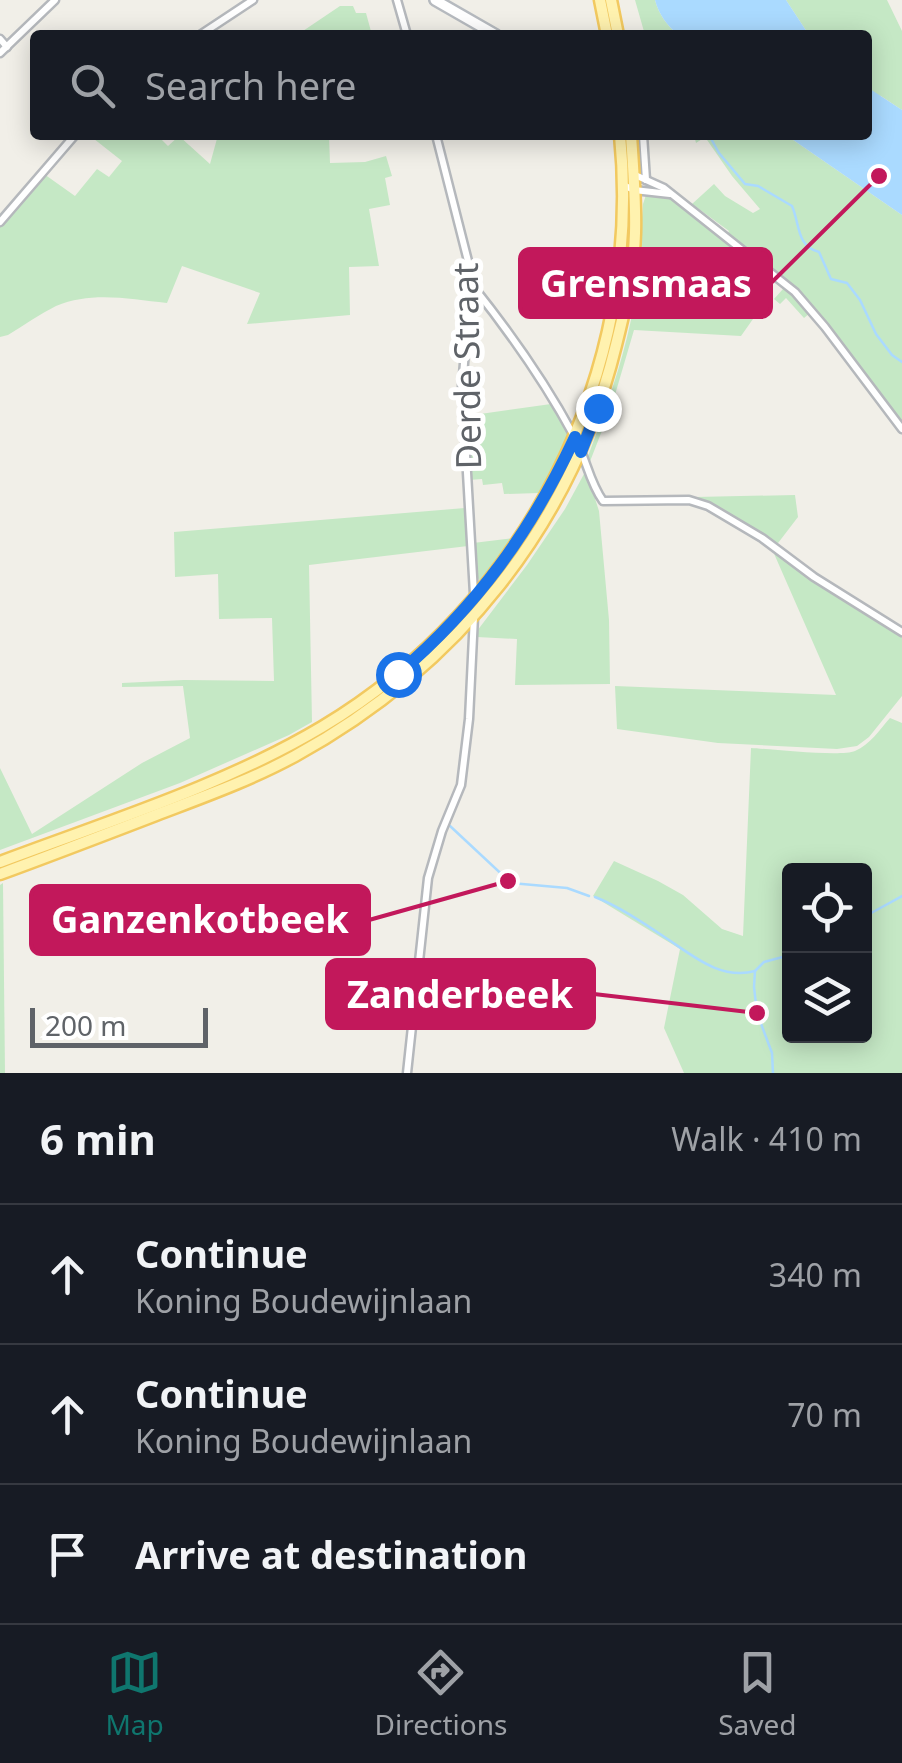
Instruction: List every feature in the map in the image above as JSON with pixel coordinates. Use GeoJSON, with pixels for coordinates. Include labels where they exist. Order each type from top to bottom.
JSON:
{"type":"FeatureCollection","features":[{"type":"Feature","properties":{"kind":"main road"},"geometry":{"type":"LineString","coordinates":[[600,0],[606,30]]}},
{"type":"Feature","properties":{"kind":"main road"},"geometry":{"type":"LineString","coordinates":[[611,0],[617,30]]}},
{"type":"Feature","properties":{"kind":"main road"},"geometry":{"type":"LineString","coordinates":[[0,874],[191,802],[292,757],[366,713],[405,683],[474,618],[529,546],[554,503],[581,452],[604,389],[624,312],[634,244],[621,140]]}},
{"type":"Feature","properties":{"kind":"main road"},"geometry":{"type":"LineString","coordinates":[[0,862],[219,778],[320,729],[398,674],[474,600],[538,510],[575,437],[596,378],[613,310],[628,188],[634,174],[631,140]]}},
{"type":"Feature","properties":{"kind":"street"},"geometry":{"type":"LineString","coordinates":[[0,53],[55,0]]}},
{"type":"Feature","properties":{"kind":"street"},"geometry":{"type":"LineString","coordinates":[[208,30],[253,0]]}},
{"type":"Feature","properties":{"kind":"street"},"geometry":{"type":"LineString","coordinates":[[397,0],[406,30]]}},
{"type":"Feature","properties":{"kind":"street"},"geometry":{"type":"LineString","coordinates":[[436,0],[487,30]]}},
{"type":"Feature","properties":{"kind":"street"},"geometry":{"type":"LineString","coordinates":[[0,39],[7,47]]}},
{"type":"Feature","properties":{"kind":"street"},"geometry":{"type":"LineString","coordinates":[[0,222],[72,140]]}},
{"type":"Feature","properties":{"kind":"street","name":"Derde Straat"},"geometry":{"type":"LineString","coordinates":[[408,1073],[428,878],[460,784],[469,719],[474,618],[462,386],[471,284],[437,140]]}},
{"type":"Feature","properties":{"kind":"street"},"geometry":{"type":"LineString","coordinates":[[643,140],[646,180]]}},
{"type":"Feature","properties":{"kind":"street"},"geometry":{"type":"LineString","coordinates":[[634,174],[664,188],[796,292],[902,429]]}},
{"type":"Feature","properties":{"kind":"street"},"geometry":{"type":"LineString","coordinates":[[628,188],[671,194]]}},
{"type":"Feature","properties":{"kind":"street"},"geometry":{"type":"LineString","coordinates":[[471,284],[575,437],[603,501],[689,500],[708,506],[902,632]]}},
{"type":"Feature","properties":{"kind":"green space"},"geometry":{"type":"Polygon","coordinates":[[[635,0],[655,0],[674,30],[644,30],[635,0]]]}},
{"type":"Feature","properties":{"kind":"green space"},"geometry":{"type":"Polygon","coordinates":[[[786,0],[887,0],[902,31],[902,110],[872,93],[872,30],[806,30],[786,0]]]}},
{"type":"Feature","properties":{"kind":"green space"},"geometry":{"type":"Polygon","coordinates":[[[340,6],[353,6],[356,13],[366,13],[371,30],[304,30],[340,6]]]}},
{"type":"Feature","properties":{"kind":"green space"},"geometry":{"type":"Polygon","coordinates":[[[95,140],[162,140],[168,146],[175,140],[183,140],[210,164],[217,140],[329,140],[330,163],[365,162],[386,156],[392,176],[385,178],[390,205],[369,209],[379,266],[349,267],[350,315],[247,324],[260,293],[182,266],[167,303],[111,297],[70,301],[0,337],[0,227],[44,174],[75,196],[97,169],[109,177],[122,161],[95,140]]]}},
{"type":"Feature","properties":{"kind":"green space"},"geometry":{"type":"Polygon","coordinates":[[[707,140],[793,140],[902,215],[902,424],[799,289],[792,293],[810,313],[804,318],[786,298],[780,304],[774,299],[783,289],[752,263],[731,297],[753,319],[741,336],[634,330],[612,405],[589,464],[587,459],[631,320],[646,195],[670,198],[724,238],[729,231],[692,204],[714,184],[725,196],[753,213],[760,209],[707,140]]]}},
{"type":"Feature","properties":{"kind":"green space"},"geometry":{"type":"Polygon","coordinates":[[[628,190],[632,193],[631,218],[620,316],[602,388],[580,438],[615,318],[628,190]]]}},
{"type":"Feature","properties":{"kind":"green space"},"geometry":{"type":"Polygon","coordinates":[[[551,404],[569,434],[539,493],[504,494],[502,483],[483,485],[482,479],[469,480],[466,416],[551,404]]]}},
{"type":"Feature","properties":{"kind":"green space"},"geometry":{"type":"Polygon","coordinates":[[[584,474],[599,511],[609,620],[610,684],[515,685],[517,639],[477,637],[477,631],[527,565],[584,474]]]}},
{"type":"Feature","properties":{"kind":"green space"},"geometry":{"type":"Polygon","coordinates":[[[795,495],[798,517],[775,547],[694,500],[695,497],[795,495]]]}},
{"type":"Feature","properties":{"kind":"green space"},"geometry":{"type":"Polygon","coordinates":[[[465,508],[468,546],[309,565],[312,722],[180,783],[0,850],[0,768],[32,834],[142,763],[190,738],[183,686],[122,687],[122,683],[274,681],[272,618],[219,619],[218,574],[175,577],[174,532],[465,508]]]}},
{"type":"Feature","properties":{"kind":"green space"},"geometry":{"type":"Polygon","coordinates":[[[513,538],[484,578],[479,580],[473,543],[513,538]]]}},
{"type":"Feature","properties":{"kind":"green space"},"geometry":{"type":"Polygon","coordinates":[[[772,549],[902,634],[902,696],[869,737],[857,746],[837,749],[718,743],[617,729],[615,686],[836,695],[772,549]]]}},
{"type":"Feature","properties":{"kind":"green space"},"geometry":{"type":"Polygon","coordinates":[[[890,718],[902,723],[902,1073],[684,1073],[664,1028],[680,949],[593,896],[614,861],[683,895],[722,929],[743,936],[751,748],[847,753],[874,736],[890,718]]]}},
{"type":"Feature","properties":{"kind":"green space"},"geometry":{"type":"Polygon","coordinates":[[[3,883],[5,1073],[0,1073],[0,885],[3,883]]]}},
{"type":"Feature","properties":{"kind":"water"},"geometry":{"type":"Polygon","coordinates":[[[655,0],[786,0],[806,30],[674,30],[655,0]]]}},
{"type":"Feature","properties":{"kind":"water"},"geometry":{"type":"Polygon","coordinates":[[[872,90],[902,110],[902,215],[793,140],[872,140],[872,90]]]}},
{"type":"Feature","properties":{"kind":"waterway"},"geometry":{"type":"LineString","coordinates":[[712,140],[745,184],[758,186],[792,206],[802,240],[819,252],[831,279],[847,283],[876,334],[902,362]]}},
{"type":"Feature","properties":{"kind":"waterway"},"geometry":{"type":"LineString","coordinates":[[450,826],[511,883],[567,888],[589,896]]}},
{"type":"Feature","properties":{"kind":"waterway"},"geometry":{"type":"LineString","coordinates":[[872,913],[902,896]]}},
{"type":"Feature","properties":{"kind":"waterway"},"geometry":{"type":"LineString","coordinates":[[595,897],[706,964],[730,972],[755,971]]}},
{"type":"Feature","properties":{"kind":"waterway"},"geometry":{"type":"LineString","coordinates":[[773,1073],[772,1053],[757,1013],[755,971],[764,962],[782,957]]}},
{"type":"Feature","properties":{"kind":"place","name":"Grensmaas"},"geometry":{"type":"Point","coordinates":[879,176]}},
{"type":"Feature","properties":{"kind":"place","name":"Ganzenkotbeek"},"geometry":{"type":"Point","coordinates":[508,881]}},
{"type":"Feature","properties":{"kind":"place","name":"Zanderbeek"},"geometry":{"type":"Point","coordinates":[757,1013]}},
{"type":"Feature","properties":{"kind":"route"},"geometry":{"type":"LineString","coordinates":[[398,674],[446,630],[495,574],[538,510],[575,437],[581,452],[598,408]]}}]}
